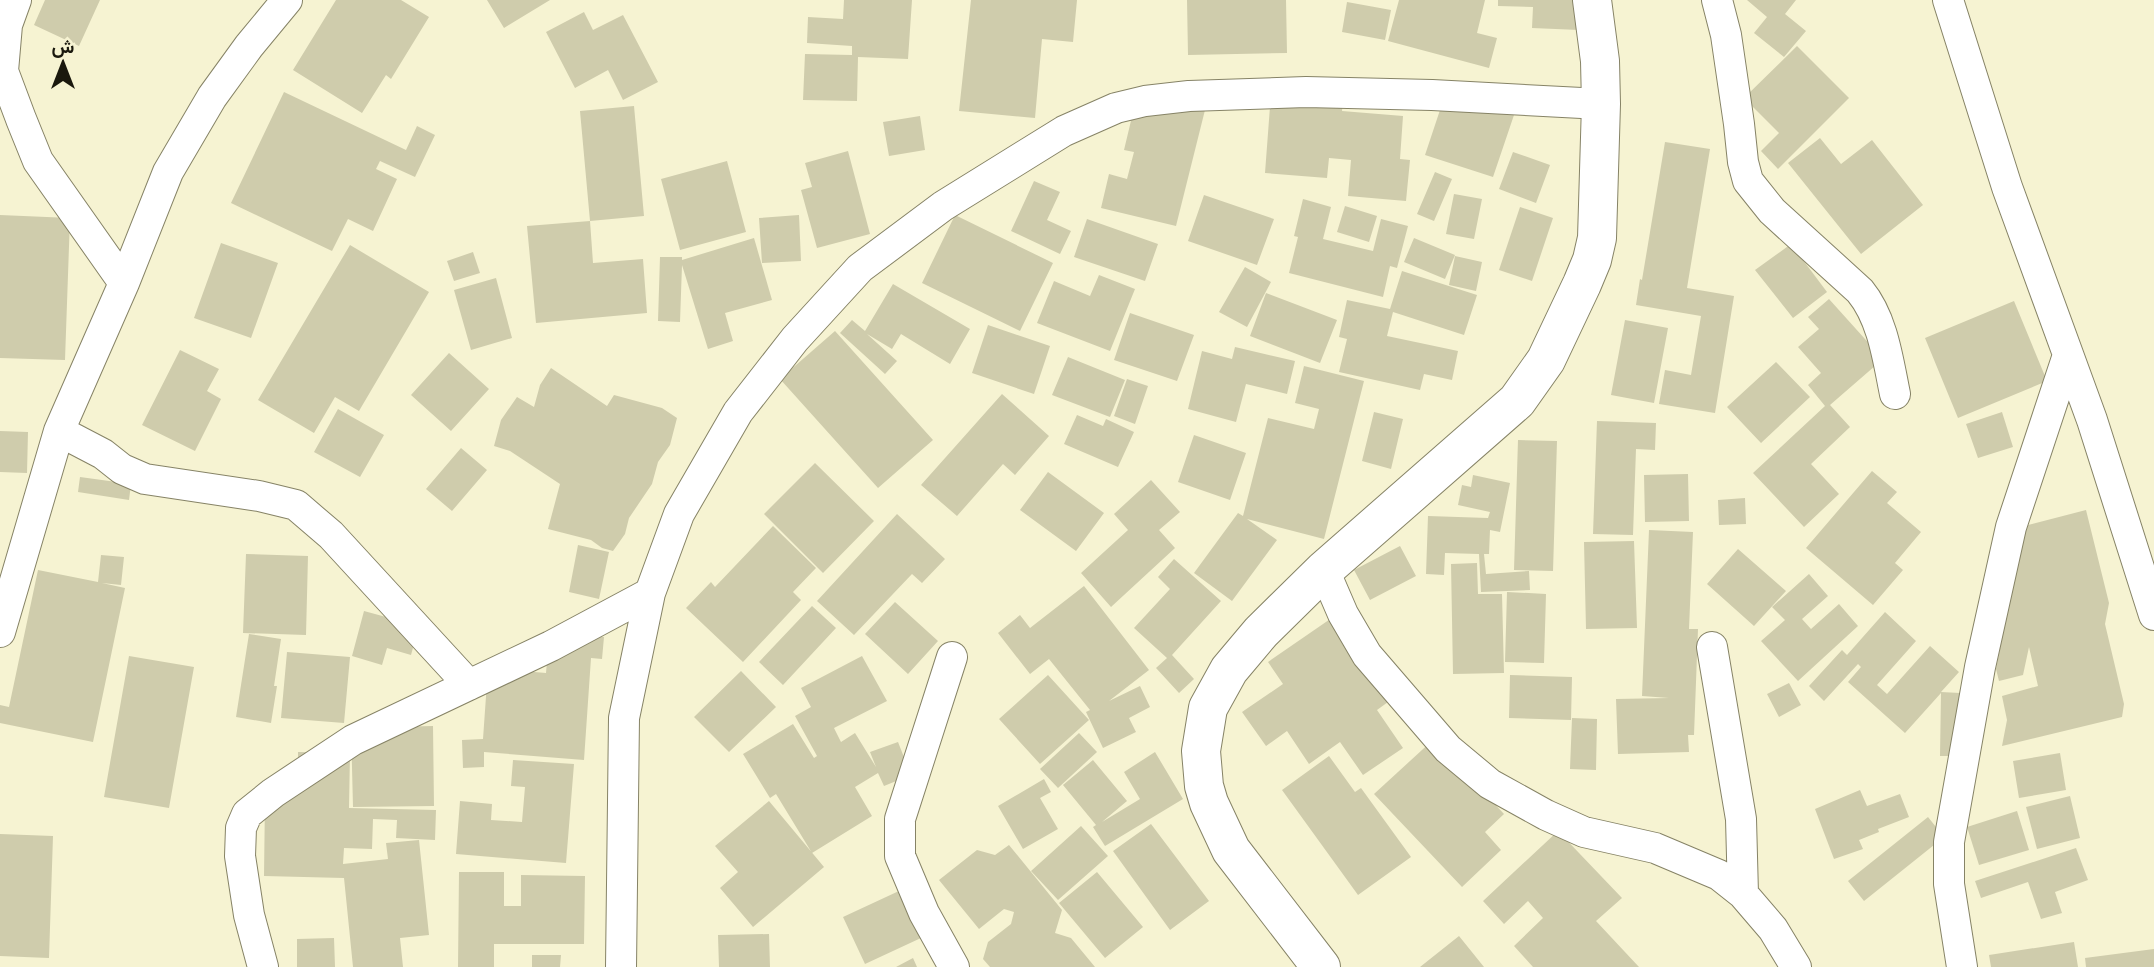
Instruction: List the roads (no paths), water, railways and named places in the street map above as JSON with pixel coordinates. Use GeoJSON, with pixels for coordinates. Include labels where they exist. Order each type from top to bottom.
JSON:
{"type":"FeatureCollection","features":[{"type":"Feature","properties":{"kind":"street"},"geometry":{"type":"LineString","coordinates":[[16,0],[7,25],[3,71],[21,119],[38,161],[124,283]]}},
{"type":"Feature","properties":{"kind":"street"},"geometry":{"type":"LineString","coordinates":[[0,632],[59,431],[124,283],[168,172],[212,97],[287,0]]}},
{"type":"Feature","properties":{"kind":"street"},"geometry":{"type":"LineString","coordinates":[[1321,967],[1231,850],[1209,803],[1204,786],[1201,751],[1208,708],[1230,670],[1261,632],[1324,570],[1517,401],[1546,360],[1583,284],[1597,238],[1601,104],[1600,61],[1592,0]]}},
{"type":"Feature","properties":{"kind":"street"},"geometry":{"type":"LineString","coordinates":[[1717,0],[1726,35],[1743,162],[1748,181],[1772,211],[1869,302],[1883,341],[1895,394]]}},
{"type":"Feature","properties":{"kind":"street"},"geometry":{"type":"LineString","coordinates":[[1948,0],[2007,187],[2092,420],[2154,615]]}},
{"type":"Feature","properties":{"kind":"street"},"geometry":{"type":"LineString","coordinates":[[621,967],[624,718],[650,593],[680,514],[738,412],[795,339],[860,268],[943,206],[1064,131],[1116,108],[1145,101],[1189,96],[1306,92],[1432,95],[1601,104]]}},
{"type":"Feature","properties":{"kind":"street"},"geometry":{"type":"LineString","coordinates":[[1962,967],[1949,884],[1949,842],[1980,667],[2011,527],[2068,355]]}},
{"type":"Feature","properties":{"kind":"street"},"geometry":{"type":"LineString","coordinates":[[59,431],[103,454],[122,469],[145,479],[247,494],[296,505],[331,535],[469,685]]}},
{"type":"Feature","properties":{"kind":"street"},"geometry":{"type":"LineString","coordinates":[[1324,570],[1343,614],[1367,655],[1448,749],[1490,784],[1546,815],[1584,832],[1655,848],[1719,875],[1743,894],[1773,929],[1797,967]]}},
{"type":"Feature","properties":{"kind":"street"},"geometry":{"type":"LineString","coordinates":[[263,967],[249,915],[240,856],[241,828],[247,814],[273,793],[352,740],[551,646],[650,593]]}},
{"type":"Feature","properties":{"kind":"street"},"geometry":{"type":"LineString","coordinates":[[1712,647],[1741,819],[1743,894]]}},
{"type":"Feature","properties":{"kind":"street"},"geometry":{"type":"LineString","coordinates":[[952,657],[900,819],[900,856],[924,913],[954,967]]}}]}
